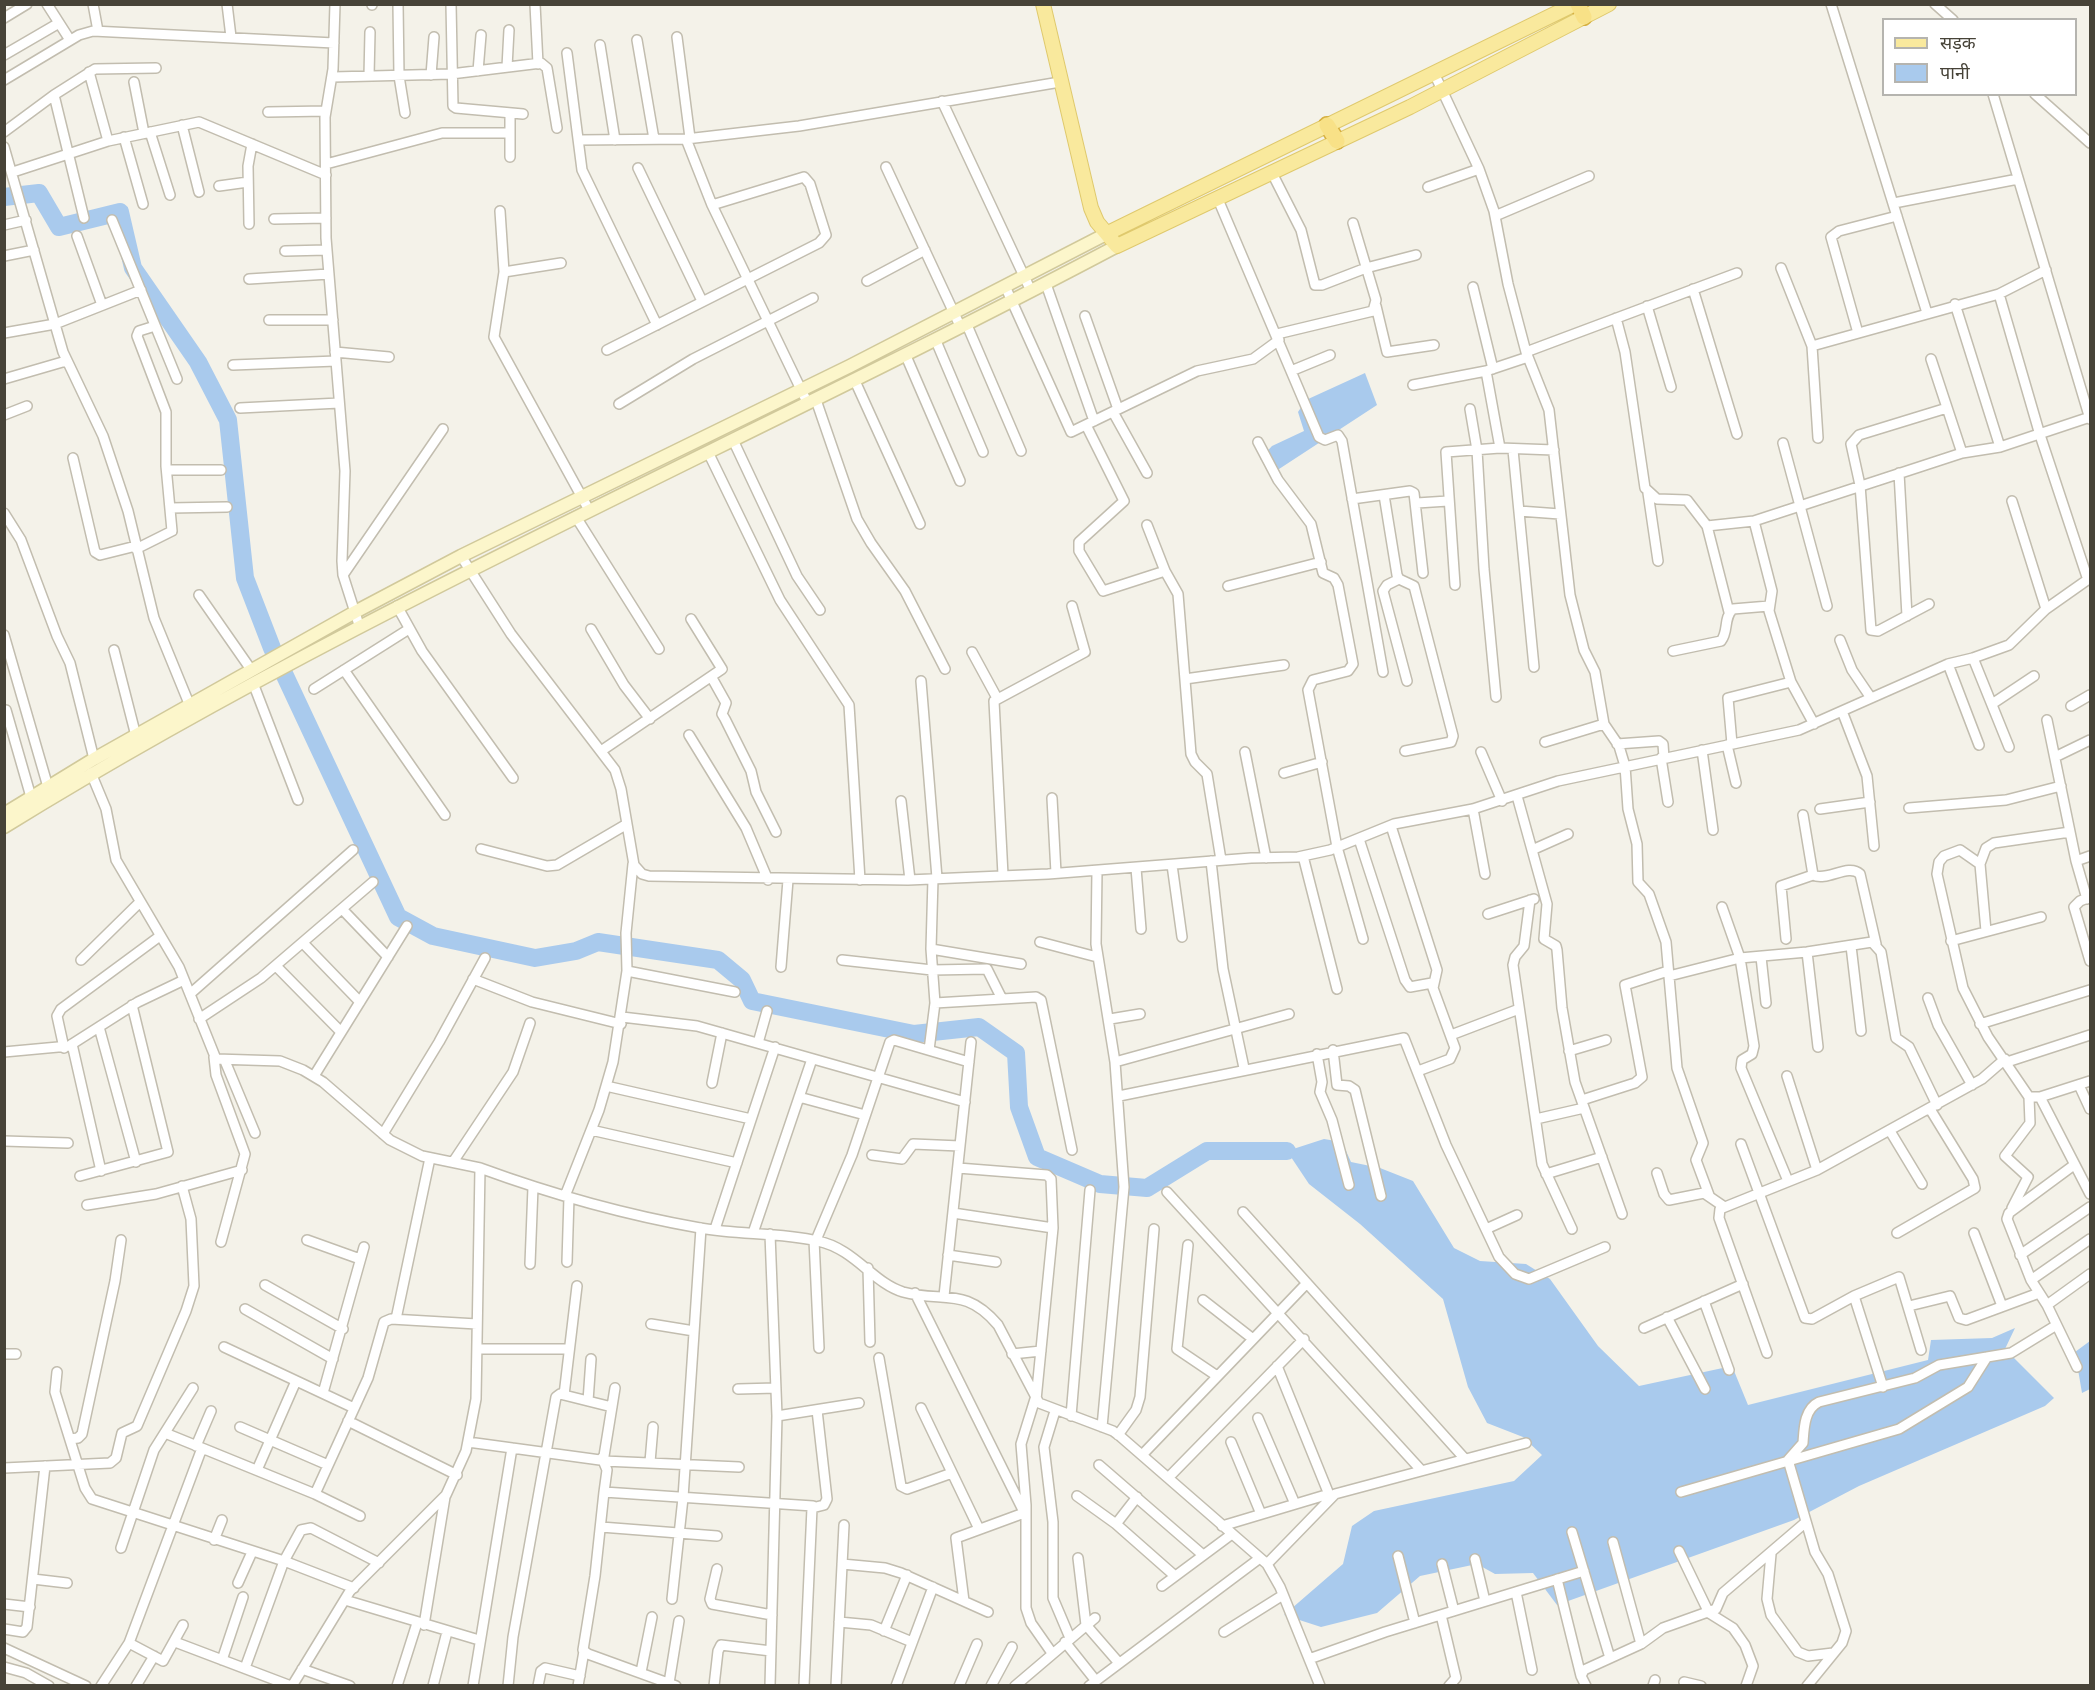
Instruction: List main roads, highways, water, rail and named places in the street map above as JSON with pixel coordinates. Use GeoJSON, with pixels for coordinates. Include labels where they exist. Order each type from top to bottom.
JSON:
{"type":"FeatureCollection","features":[{"type":"Feature","properties":{"kind":"highway"},"geometry":{"type":"LineString","coordinates":[[1327,126],[1337,141]]}},
{"type":"Feature","properties":{"kind":"main road"},"geometry":{"type":"LineString","coordinates":[[1043,4],[1091,208],[1098,222],[1117,246]]}},
{"type":"Feature","properties":{"kind":"main road"},"geometry":{"type":"LineString","coordinates":[[4,827],[290,656],[355,612],[461,556],[802,390],[1108,233],[1434,74],[1579,9],[1609,4]]}},
{"type":"Feature","properties":{"kind":"main road"},"geometry":{"type":"LineString","coordinates":[[290,656],[359,625],[470,568],[906,356],[1117,246],[1441,90],[1579,9]]}},
{"type":"Feature","properties":{"kind":"main road"},"geometry":{"type":"LineString","coordinates":[[537,519],[543,533]]}},
{"type":"Feature","properties":{"kind":"main road"},"geometry":{"type":"LineString","coordinates":[[4,814],[94,759],[190,706],[259,674]]}},
{"type":"Feature","properties":{"kind":"water"},"geometry":{"type":"Polygon","coordinates":[[[1365,373],[1377,405],[1276,471],[1260,459],[1272,446],[1304,431],[1298,412],[1306,400],[1365,373]]]}},
{"type":"Feature","properties":{"kind":"water"},"geometry":{"type":"Polygon","coordinates":[[[1324,1139],[1342,1142],[1351,1162],[1380,1168],[1413,1181],[1454,1248],[1480,1261],[1526,1264],[1550,1279],[1598,1346],[1639,1386],[1732,1366],[1748,1405],[1928,1360],[1931,1340],[1992,1338],[2015,1328],[2005,1349],[2054,1398],[2045,1406],[1859,1486],[1794,1520],[1557,1605],[1533,1573],[1495,1574],[1477,1564],[1420,1576],[1377,1613],[1321,1627],[1284,1615],[1343,1564],[1352,1526],[1374,1511],[1514,1481],[1542,1455],[1523,1437],[1487,1423],[1468,1387],[1443,1299],[1360,1224],[1309,1184],[1287,1151],[1324,1139]]]}},
{"type":"Feature","properties":{"kind":"water"},"geometry":{"type":"Polygon","coordinates":[[[2090,1341],[2090,1389],[2082,1393],[2075,1352],[2090,1341]]]}},
{"type":"Feature","properties":{"kind":"waterway"},"geometry":{"type":"LineString","coordinates":[[4,197],[39,193],[59,227],[120,212],[133,268],[198,362],[228,420],[245,578],[272,648],[398,917],[433,936],[535,958],[576,951],[598,942],[718,960],[742,980],[752,1001],[914,1034],[979,1027],[1016,1053],[1019,1107],[1037,1157],[1100,1184],[1147,1188],[1207,1151],[1287,1151]]}}]}
